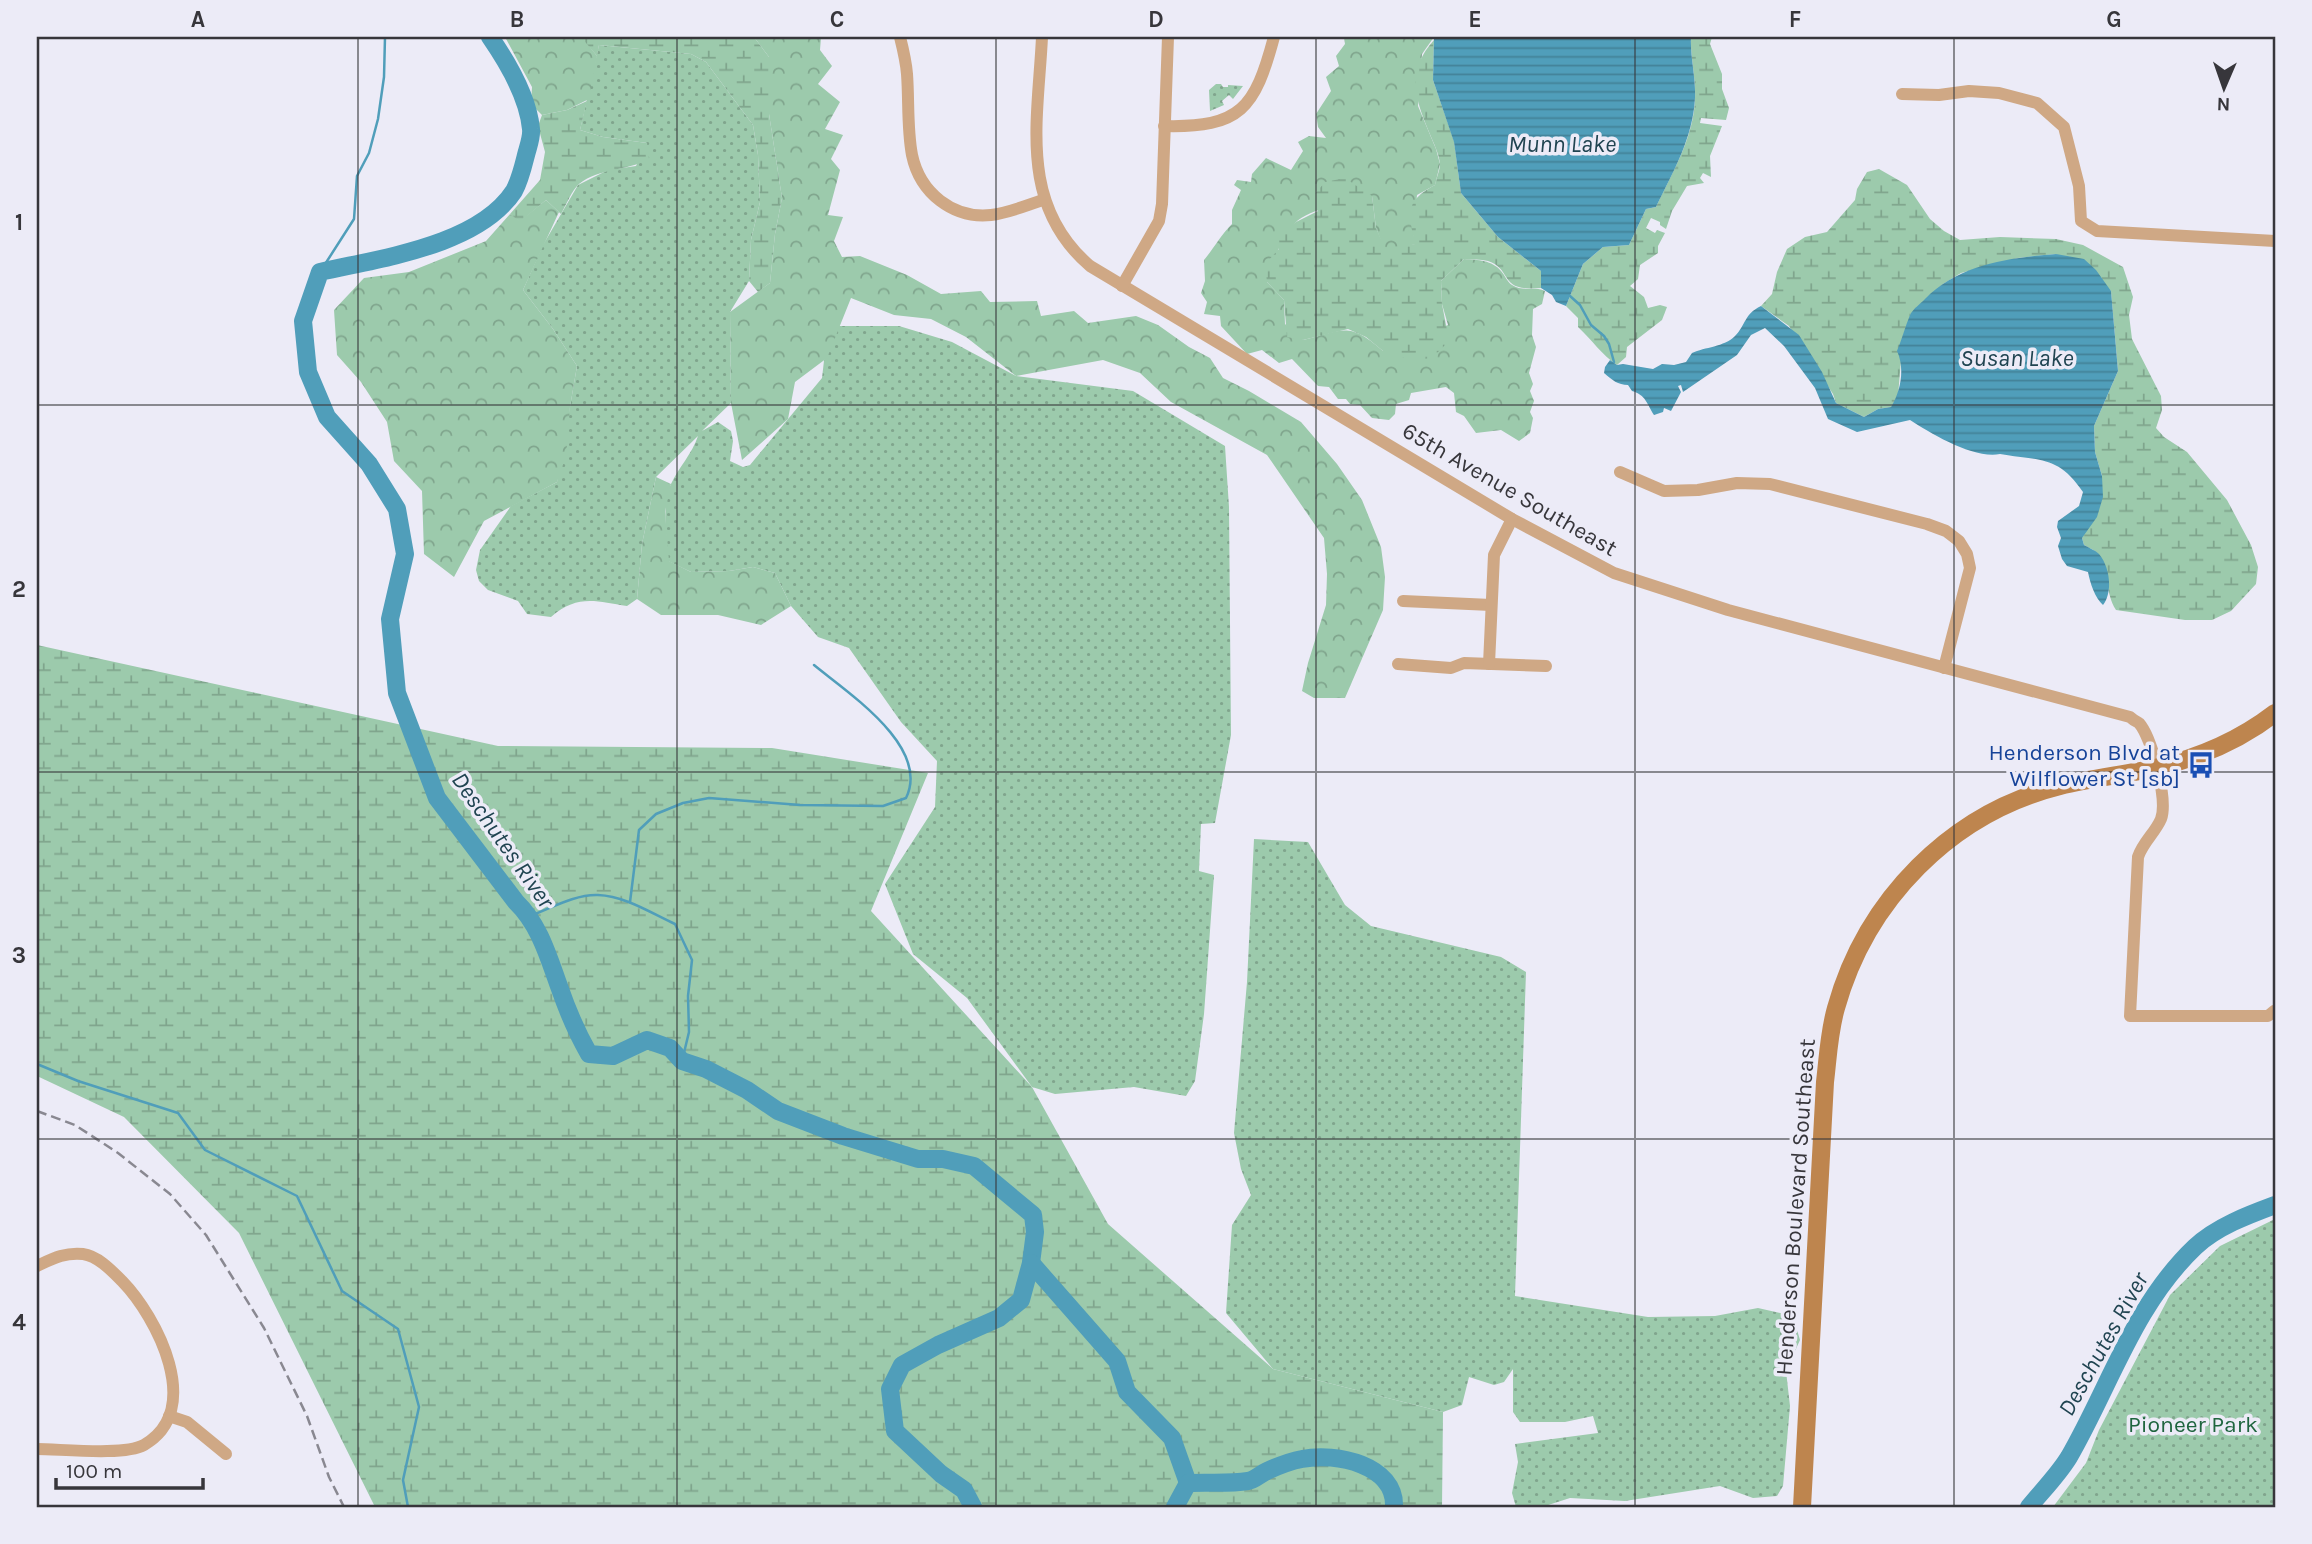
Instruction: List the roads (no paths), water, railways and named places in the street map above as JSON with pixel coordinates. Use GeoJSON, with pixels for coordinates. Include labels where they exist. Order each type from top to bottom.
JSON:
{"type":"FeatureCollection","features":[{"type":"Feature","properties":{"kind":"street"},"geometry":{"type":"LineString","coordinates":[[900,37],[907,76],[912,154],[920,176],[933,195],[952,208],[983,215],[1007,212],[1044,200]]}},
{"type":"Feature","properties":{"kind":"street","name":"65th Avenue Southeast"},"geometry":{"type":"LineString","coordinates":[[1042,37],[1038,176],[1055,226],[1079,256],[1122,286],[1512,519],[1593,563],[1641,583],[1728,610],[2130,718],[2138,723],[2157,767],[2164,807],[2157,827],[2144,843],[2138,857],[2130,1016],[2269,1016],[2274,1011]]}},
{"type":"Feature","properties":{"kind":"street"},"geometry":{"type":"LineString","coordinates":[[1122,286],[1159,222],[1162,204],[1168,37]]}},
{"type":"Feature","properties":{"kind":"street"},"geometry":{"type":"LineString","coordinates":[[1164,126],[1205,126],[1227,119],[1235,113],[1255,92],[1274,37]]}},
{"type":"Feature","properties":{"kind":"street"},"geometry":{"type":"LineString","coordinates":[[1902,94],[1939,94],[1969,90],[1999,93],[2037,103],[2064,127],[2079,186],[2081,221],[2097,231],[2275,242]]}},
{"type":"Feature","properties":{"kind":"street"},"geometry":{"type":"LineString","coordinates":[[1620,472],[1664,491],[1698,491],[1737,483],[1770,484],[1946,531],[1964,547],[1970,568],[1944,668]]}},
{"type":"Feature","properties":{"kind":"street"},"geometry":{"type":"LineString","coordinates":[[1489,664],[1494,555],[1512,519]]}},
{"type":"Feature","properties":{"kind":"street"},"geometry":{"type":"LineString","coordinates":[[1403,601],[1491,605]]}},
{"type":"Feature","properties":{"kind":"street"},"geometry":{"type":"LineString","coordinates":[[1398,664],[1451,668],[1464,663],[1546,666]]}},
{"type":"Feature","properties":{"kind":"street","name":"Henderson Boulevard Southeast"},"geometry":{"type":"LineString","coordinates":[[1802,1507],[1825,1082],[1835,1011],[1859,947],[1882,909],[1909,875],[1941,845],[1977,820],[2039,792],[2188,758],[2227,743],[2275,713]]}},
{"type":"Feature","properties":{"kind":"street"},"geometry":{"type":"LineString","coordinates":[[37,1266],[57,1255],[85,1254],[108,1267],[130,1290],[149,1317],[167,1351],[172,1380],[169,1416],[162,1429],[145,1445],[134,1449],[37,1449]]}},
{"type":"Feature","properties":{"kind":"street"},"geometry":{"type":"LineString","coordinates":[[169,1416],[187,1422],[226,1454]]}},
{"type":"Feature","properties":{"kind":"water","name":"Munn Lake"},"geometry":{"type":"Polygon","coordinates":[[[1434,37],[1691,37],[1695,90],[1693,113],[1675,168],[1656,207],[1646,209],[1629,245],[1603,247],[1583,264],[1566,306],[1556,302],[1552,295],[1541,288],[1541,271],[1498,237],[1461,193],[1454,142],[1433,80],[1434,37]]]}},
{"type":"Feature","properties":{"kind":"water","name":"Susan Lake"},"geometry":{"type":"Polygon","coordinates":[[[2056,254],[2084,259],[2111,291],[2118,371],[2094,426],[2095,452],[2102,476],[2103,497],[2097,517],[2082,538],[2084,545],[2099,554],[2106,566],[2109,587],[2103,605],[2093,590],[2088,572],[2067,566],[2058,546],[2061,538],[2058,521],[2079,506],[2083,492],[2065,471],[2037,459],[1989,455],[1965,449],[1910,420],[1857,432],[1828,419],[1815,388],[1784,346],[1765,328],[1751,335],[1737,355],[1683,392],[1681,385],[1678,386],[1681,392],[1671,411],[1664,408],[1663,412],[1654,415],[1646,400],[1628,385],[1615,382],[1604,373],[1610,360],[1617,365],[1653,369],[1662,364],[1686,362],[1692,353],[1731,340],[1748,316],[1761,306],[1799,335],[1822,372],[1836,403],[1864,417],[1878,409],[1891,407],[1901,379],[1897,351],[1910,315],[1939,287],[1969,270],[1986,265],[2056,254]]]}},
{"type":"Feature","properties":{"kind":"waterway"},"geometry":{"type":"LineString","coordinates":[[320,272],[354,219],[357,176],[369,153],[378,119],[384,77],[385,37]]}},
{"type":"Feature","properties":{"kind":"waterway","name":"Deschutes River"},"geometry":{"type":"LineString","coordinates":[[490,37],[521,93],[531,129],[514,191],[498,210],[453,237],[398,255],[320,272],[303,321],[308,372],[327,417],[369,464],[397,509],[405,554],[390,619],[397,693],[437,798],[531,921],[543,943],[566,1006],[589,1054],[613,1056],[647,1040],[670,1048],[682,1061],[706,1069],[747,1090],[778,1111],[843,1136],[918,1159],[943,1159],[974,1166],[1033,1215],[1035,1232],[1031,1263],[1021,1300],[999,1318],[938,1345],[902,1365],[890,1389],[895,1431],[941,1474],[964,1490],[973,1507]]}},
{"type":"Feature","properties":{"kind":"waterway"},"geometry":{"type":"LineString","coordinates":[[1570,296],[1580,305],[1591,325],[1604,336],[1614,362]]}},
{"type":"Feature","properties":{"kind":"waterway"},"geometry":{"type":"LineString","coordinates":[[630,902],[639,830],[656,814],[683,803],[709,798],[800,805],[883,806],[906,798],[911,779],[907,760],[897,741],[865,706],[814,665]]}},
{"type":"Feature","properties":{"kind":"waterway"},"geometry":{"type":"LineString","coordinates":[[530,916],[572,899],[598,895],[628,902],[675,924],[692,960],[688,996],[689,1032],[682,1061]]}},
{"type":"Feature","properties":{"kind":"waterway"},"geometry":{"type":"LineString","coordinates":[[37,1064],[78,1081],[178,1113],[205,1150],[297,1196],[342,1291],[398,1329],[419,1407],[403,1480],[408,1507]]}},
{"type":"Feature","properties":{"kind":"waterway","name":"Deschutes River"},"geometry":{"type":"LineString","coordinates":[[2029,1507],[2069,1457],[2139,1320],[2174,1270],[2195,1247],[2213,1233],[2243,1217],[2275,1205]]}},
{"type":"Feature","properties":{"kind":"waterway","name":"Deschutes River"},"geometry":{"type":"LineString","coordinates":[[1031,1263],[1117,1361],[1127,1392],[1172,1438],[1188,1483]]}},
{"type":"Feature","properties":{"kind":"waterway","name":"Deschutes River"},"geometry":{"type":"LineString","coordinates":[[1175,1507],[1188,1483],[1248,1481],[1284,1464],[1316,1457],[1347,1460],[1375,1472],[1385,1481],[1392,1493],[1394,1507]]}},
{"type":"Feature","properties":{"kind":"railway"},"geometry":{"type":"LineString","coordinates":[[37,1111],[75,1125],[118,1153],[170,1194],[206,1235],[264,1328],[307,1416],[329,1477],[344,1507]]}},
{"type":"Feature","properties":{"kind":"place","name":"Henderson Blvd at Wilflower St [sb]"},"geometry":{"type":"Point","coordinates":[2201,765]}},
{"type":"Feature","properties":{"kind":"park label","name":"Pioneer Park"},"geometry":{"type":"Point","coordinates":[2193,1424]}}]}
